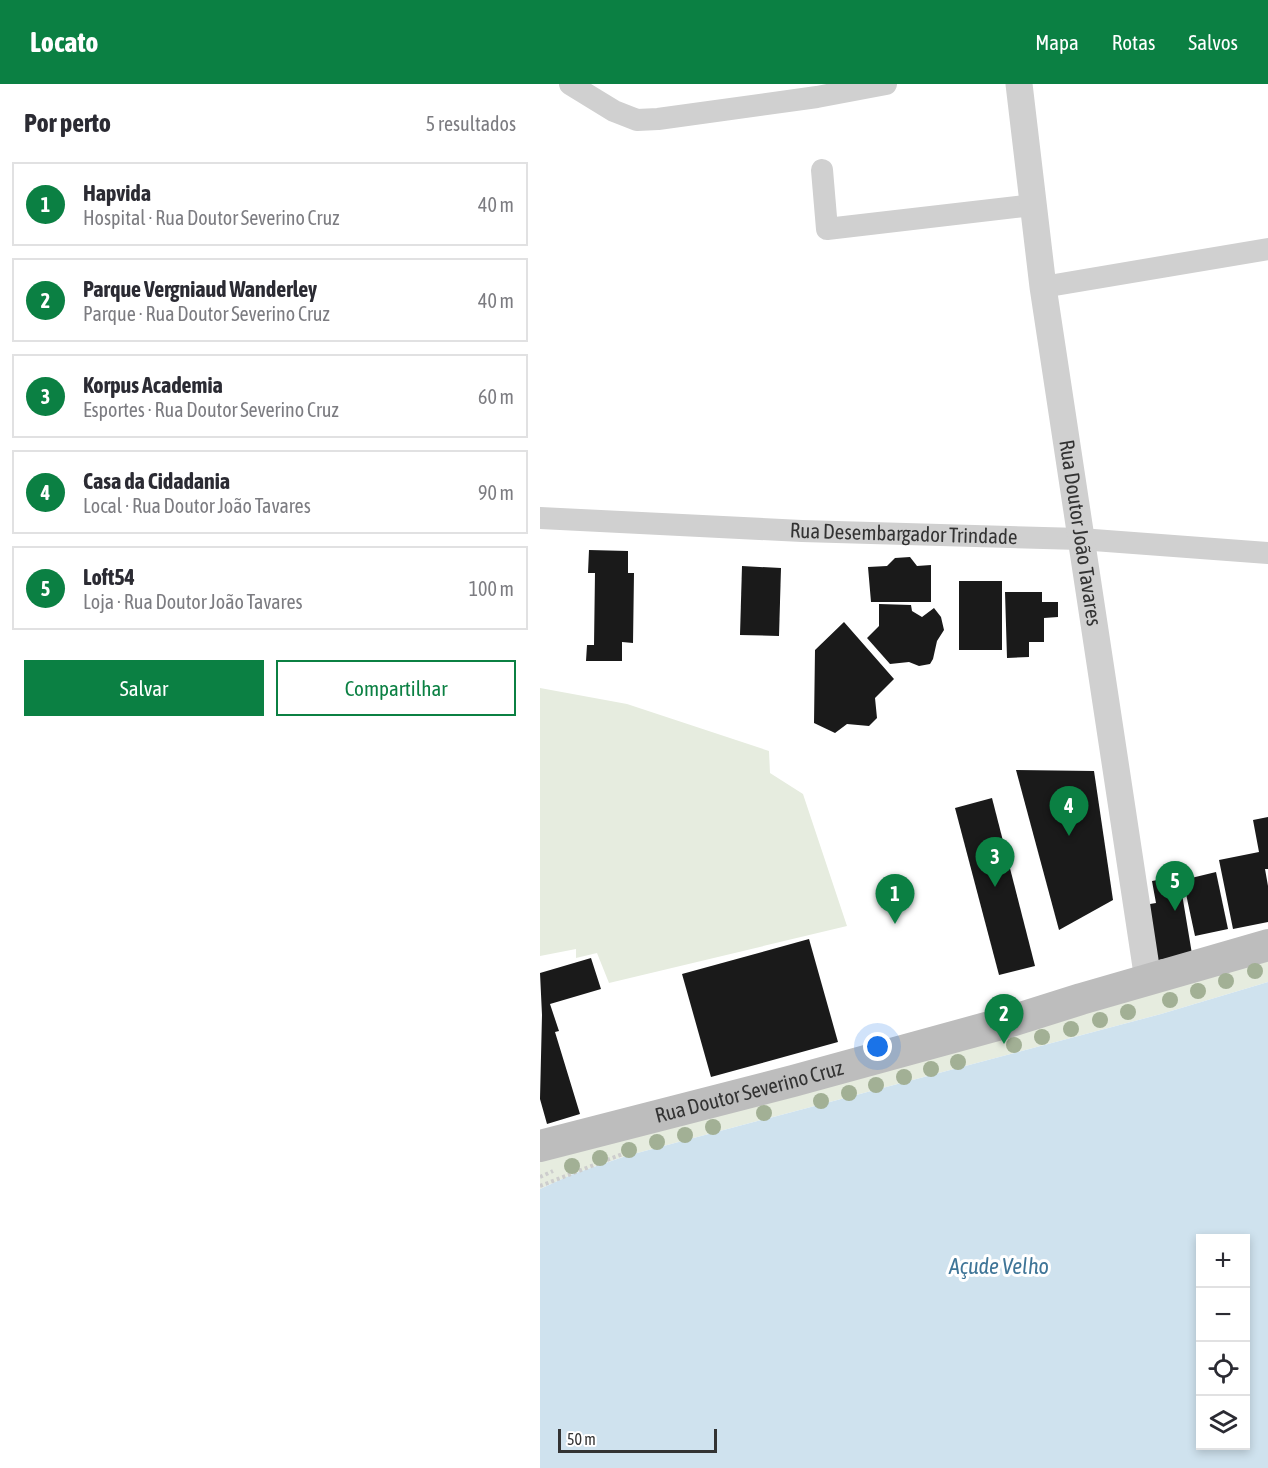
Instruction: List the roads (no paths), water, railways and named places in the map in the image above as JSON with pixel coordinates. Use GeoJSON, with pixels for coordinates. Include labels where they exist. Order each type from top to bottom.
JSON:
{"type":"FeatureCollection","features":[{"type":"Feature","properties":{"kind":"main road","name":"Rua Doutor Severino Cruz"},"geometry":{"type":"LineString","coordinates":[[540,1146],[793,1081],[1008,1022],[1268,945]]}},
{"type":"Feature","properties":{"kind":"street"},"geometry":{"type":"LineString","coordinates":[[570,84],[614,111],[637,120],[806,98],[886,84]]}},
{"type":"Feature","properties":{"kind":"street","name":"Rua Doutor João Tavares"},"geometry":{"type":"LineString","coordinates":[[1019,84],[1043,287],[1148,980]]}},
{"type":"Feature","properties":{"kind":"street"},"geometry":{"type":"LineString","coordinates":[[822,170],[827,229],[1033,205]]}},
{"type":"Feature","properties":{"kind":"street"},"geometry":{"type":"LineString","coordinates":[[1043,287],[1268,249]]}},
{"type":"Feature","properties":{"kind":"street","name":"Rua Desembargador Trindade"},"geometry":{"type":"LineString","coordinates":[[540,518],[802,531],[1080,539],[1268,553]]}},
{"type":"Feature","properties":{"kind":"water","name":"Açude Velho"},"geometry":{"type":"Polygon","coordinates":[[[1268,982],[1268,1468],[540,1468],[540,1189],[573,1174],[626,1156],[1161,1014],[1268,982]]]}},
{"type":"Feature","properties":{"kind":"place","name":"Casa da Cidadania"},"geometry":{"type":"Point","coordinates":[1069,836]}},
{"type":"Feature","properties":{"kind":"place","name":"Korpus Academia"},"geometry":{"type":"Point","coordinates":[995,887]}},
{"type":"Feature","properties":{"kind":"place","name":"Loft54"},"geometry":{"type":"Point","coordinates":[1175,911]}},
{"type":"Feature","properties":{"kind":"place","name":"Hapvida"},"geometry":{"type":"Point","coordinates":[895,924]}},
{"type":"Feature","properties":{"kind":"place","name":"Parque Vergniaud Wanderley"},"geometry":{"type":"Point","coordinates":[1004,1044]}}]}
